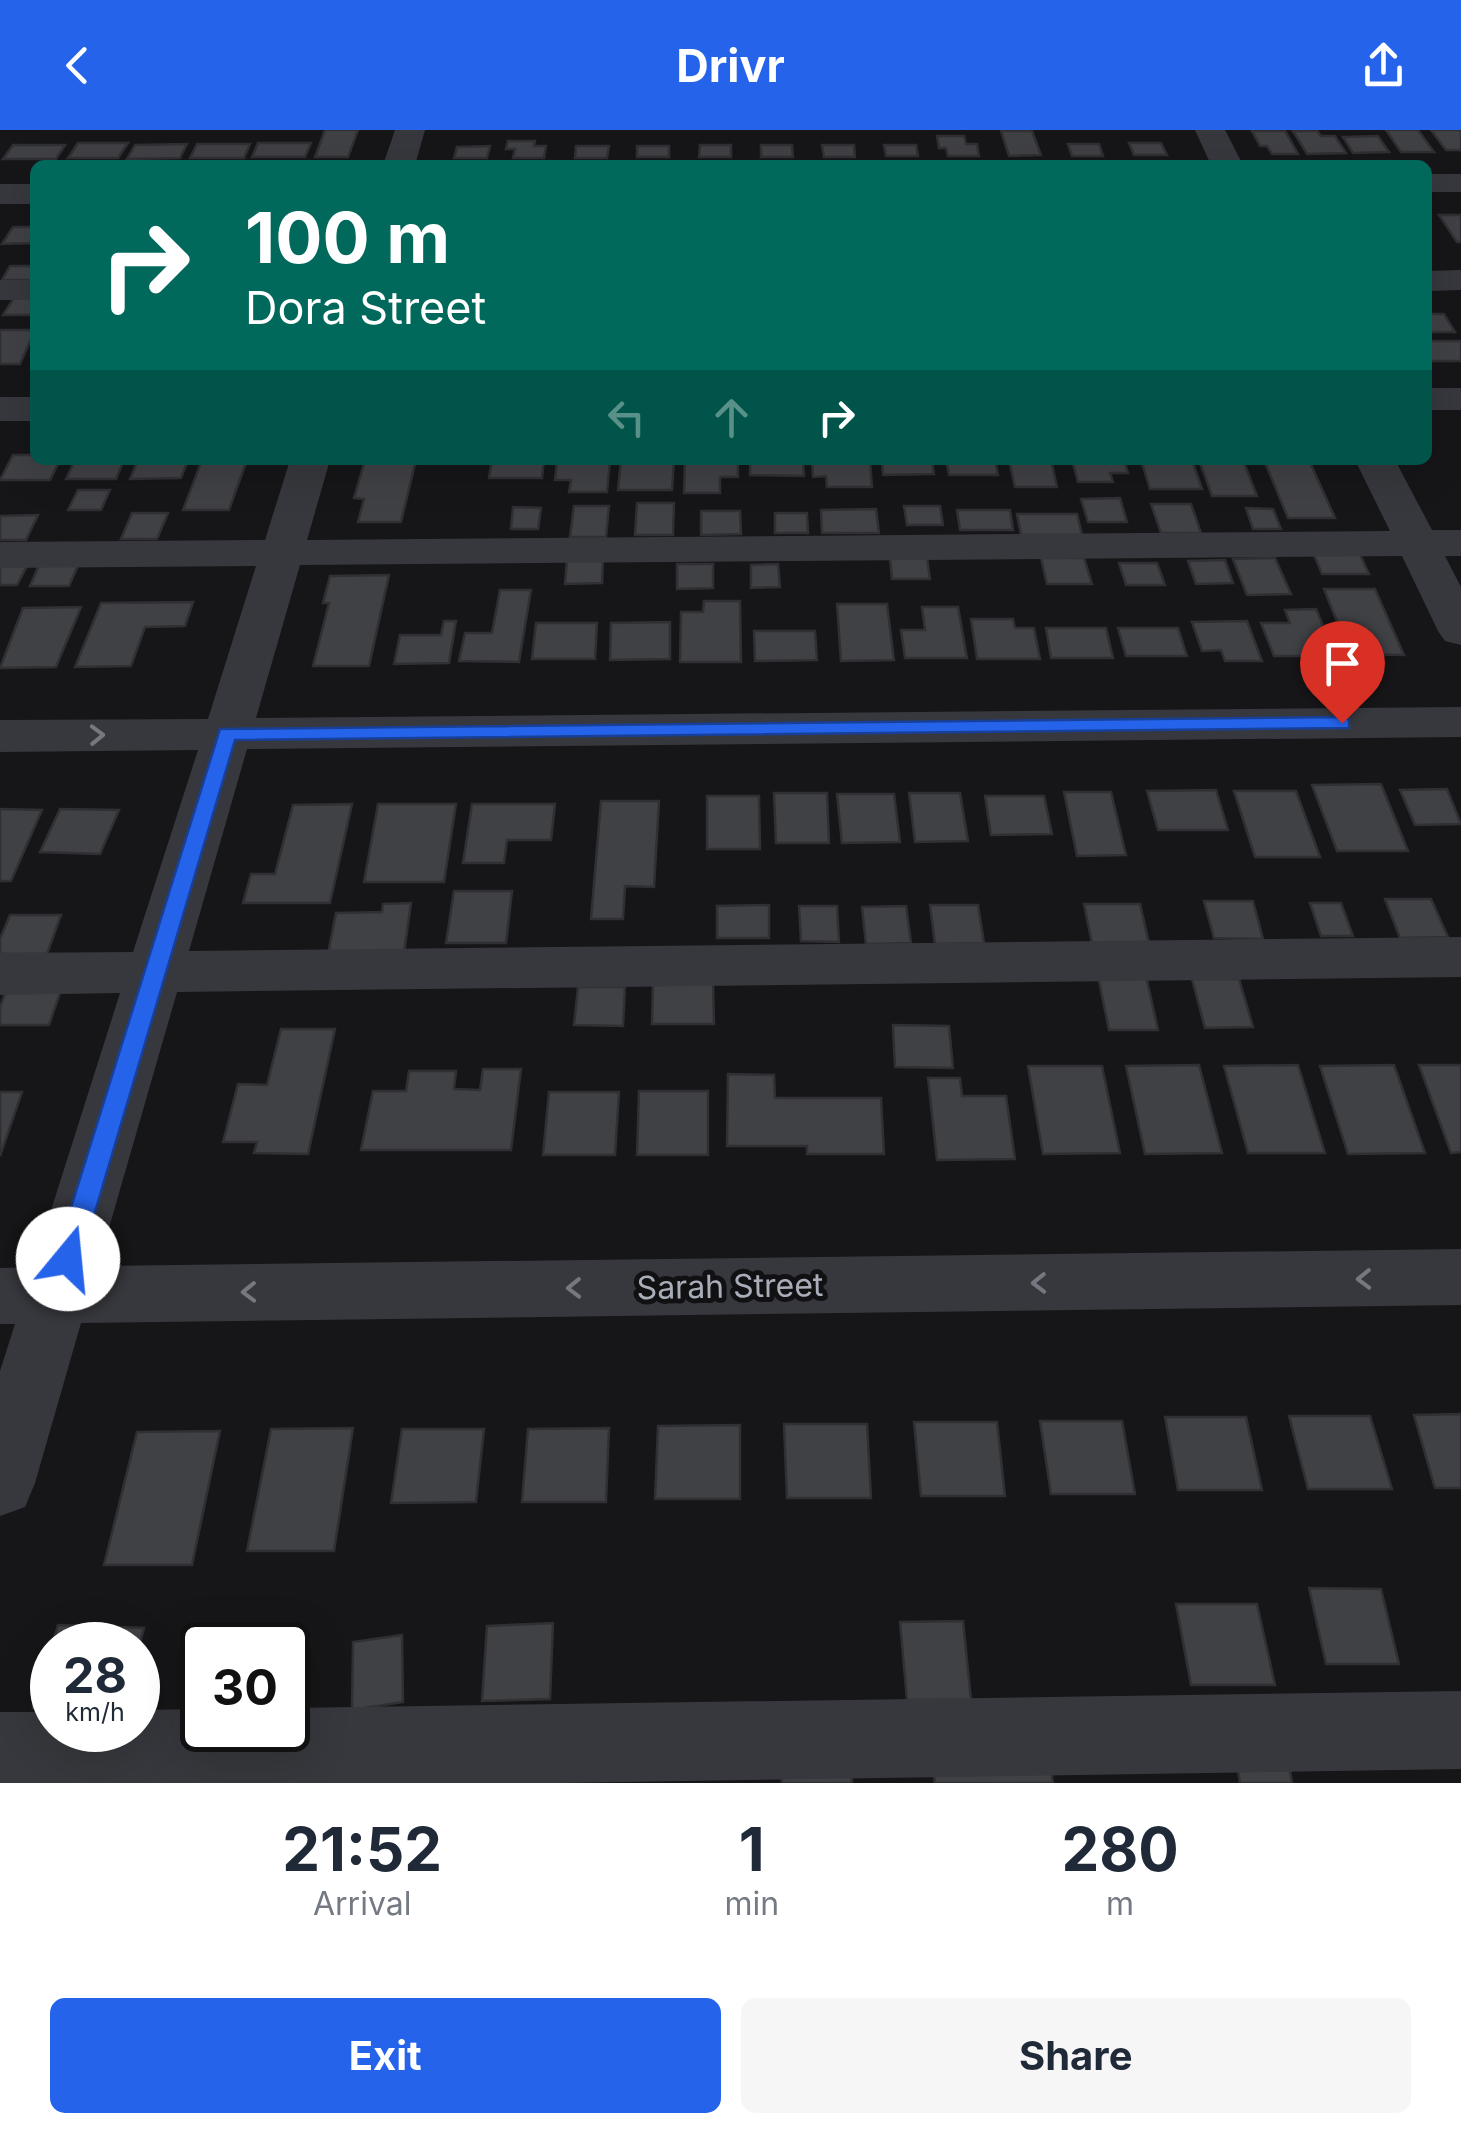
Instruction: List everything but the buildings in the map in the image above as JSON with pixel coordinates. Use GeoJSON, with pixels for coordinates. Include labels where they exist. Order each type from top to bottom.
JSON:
{"type":"FeatureCollection","features":[{"type":"Feature","properties":{"kind":"street"},"geometry":{"type":"LineString","coordinates":[[401,160],[410,130]]}},
{"type":"Feature","properties":{"kind":"street"},"geometry":{"type":"LineString","coordinates":[[1210,130],[1225,160]]}},
{"type":"Feature","properties":{"kind":"street"},"geometry":{"type":"LineString","coordinates":[[1432,183],[1461,182]]}},
{"type":"Feature","properties":{"kind":"street"},"geometry":{"type":"LineString","coordinates":[[0,194],[30,194]]}},
{"type":"Feature","properties":{"kind":"street"},"geometry":{"type":"LineString","coordinates":[[1432,281],[1461,280]]}},
{"type":"Feature","properties":{"kind":"street"},"geometry":{"type":"LineString","coordinates":[[0,290],[30,290]]}},
{"type":"Feature","properties":{"kind":"street"},"geometry":{"type":"LineString","coordinates":[[1432,399],[1461,399]]}},
{"type":"Feature","properties":{"kind":"street"},"geometry":{"type":"LineString","coordinates":[[0,409],[30,409]]}},
{"type":"Feature","properties":{"kind":"street"},"geometry":{"type":"LineString","coordinates":[[0,1482],[29,1295],[155,973],[308,465]]}},
{"type":"Feature","properties":{"kind":"street"},"geometry":{"type":"LineString","coordinates":[[1378,465],[1461,631]]}},
{"type":"Feature","properties":{"kind":"street"},"geometry":{"type":"LineString","coordinates":[[0,555],[1461,543]]}},
{"type":"Feature","properties":{"kind":"street"},"geometry":{"type":"LineString","coordinates":[[0,736],[1461,722]]}},
{"type":"Feature","properties":{"kind":"street"},"geometry":{"type":"LineString","coordinates":[[0,974],[1461,956]]}},
{"type":"Feature","properties":{"kind":"street","name":"Sarah Street"},"geometry":{"type":"LineString","coordinates":[[29,1295],[1461,1277]]}},
{"type":"Feature","properties":{"kind":"street"},"geometry":{"type":"LineString","coordinates":[[0,1752],[1461,1730]]}},
{"type":"Feature","properties":{"kind":"route"},"geometry":{"type":"LineString","coordinates":[[68,1259],[227,733],[1342,723]]}}]}
